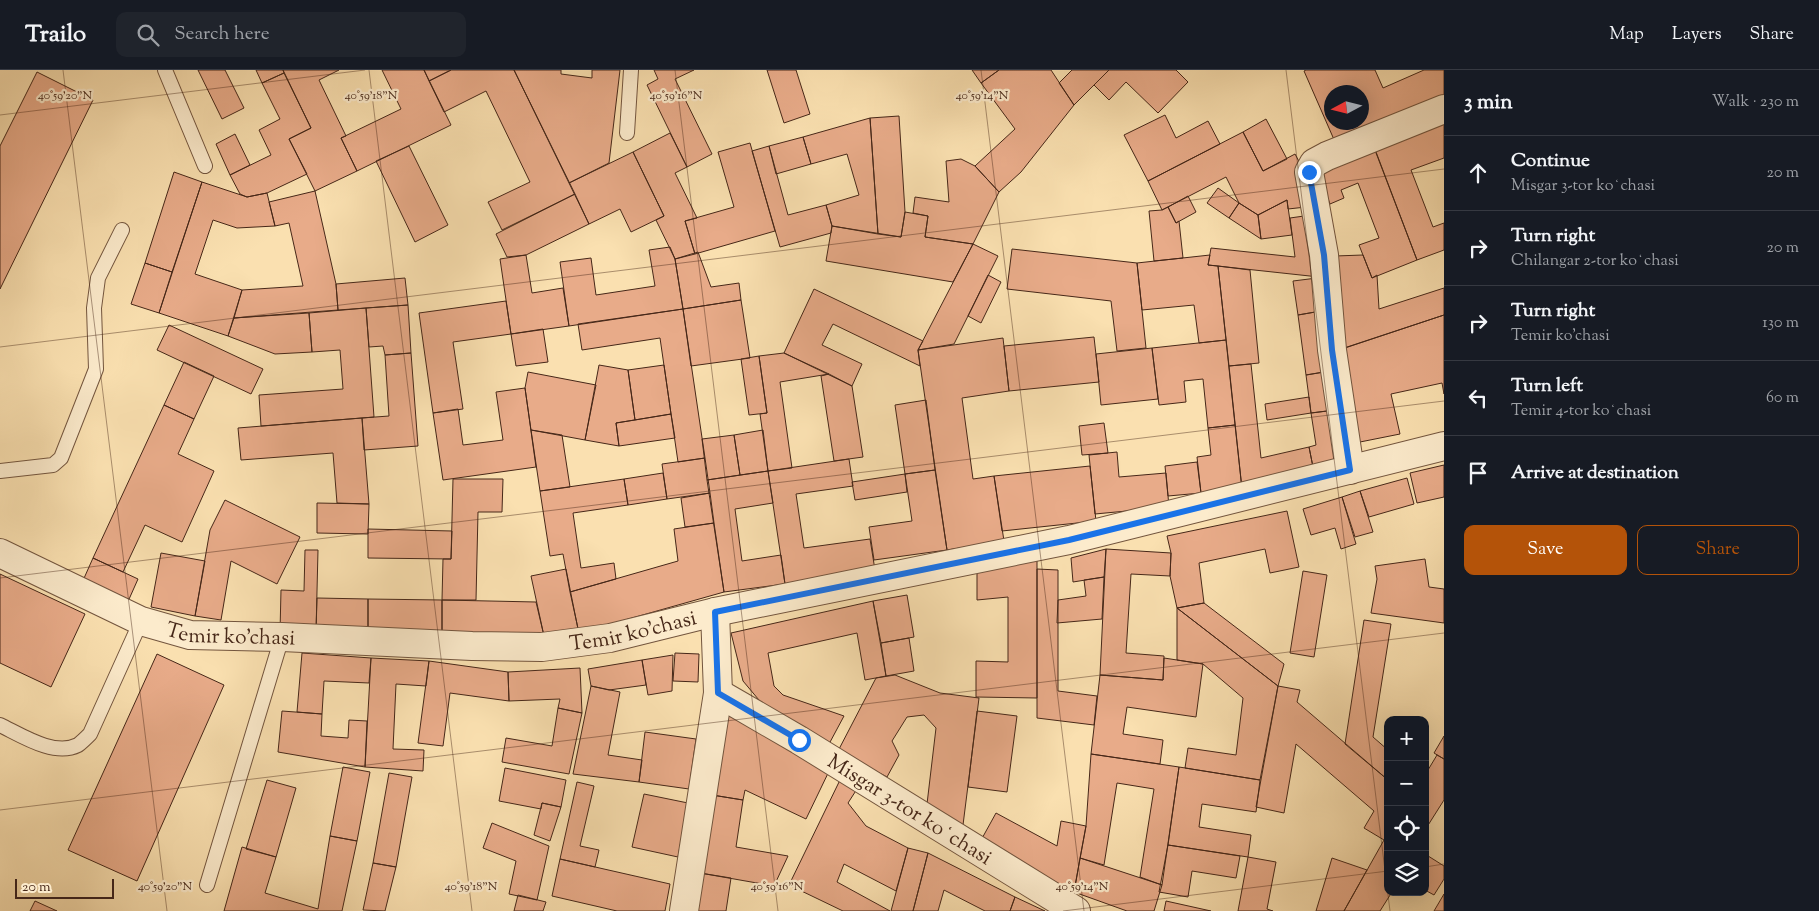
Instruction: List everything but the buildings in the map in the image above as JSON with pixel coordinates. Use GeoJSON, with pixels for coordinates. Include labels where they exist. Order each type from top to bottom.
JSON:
{"type":"FeatureCollection","features":[{"type":"Feature","properties":{"kind":"street"},"geometry":{"type":"LineString","coordinates":[[1350,470],[1332,350],[1324,255],[1309,172],[1314,163],[1326,156],[1444,110]]}},
{"type":"Feature","properties":{"kind":"street","name":"Temir ko'chasi"},"geometry":{"type":"LineString","coordinates":[[0,553],[141,621],[190,635],[542,647],[610,638],[715,612],[1069,540],[1444,446]]}},
{"type":"Feature","properties":{"kind":"street"},"geometry":{"type":"LineString","coordinates":[[684,911],[718,693],[715,612]]}},
{"type":"Feature","properties":{"kind":"street","name":"Misgar 3-tor koʻchasi"},"geometry":{"type":"LineString","coordinates":[[718,693],[799,740],[1076,911]]}},
{"type":"Feature","properties":{"kind":"lane"},"geometry":{"type":"LineString","coordinates":[[165,70],[205,166]]}},
{"type":"Feature","properties":{"kind":"lane"},"geometry":{"type":"LineString","coordinates":[[627,134],[631,70]]}},
{"type":"Feature","properties":{"kind":"lane"},"geometry":{"type":"LineString","coordinates":[[0,471],[53,465],[62,458],[96,369],[94,308],[98,278],[122,230]]}},
{"type":"Feature","properties":{"kind":"lane"},"geometry":{"type":"LineString","coordinates":[[0,725],[40,745],[63,749],[77,745],[90,734],[141,621]]}},
{"type":"Feature","properties":{"kind":"lane"},"geometry":{"type":"LineString","coordinates":[[208,885],[282,637]]}},
{"type":"Feature","properties":{"kind":"route"},"geometry":{"type":"LineString","coordinates":[[799,740],[718,693],[715,612],[1069,540],[1350,470],[1332,350],[1324,255],[1309,172]]}}]}
